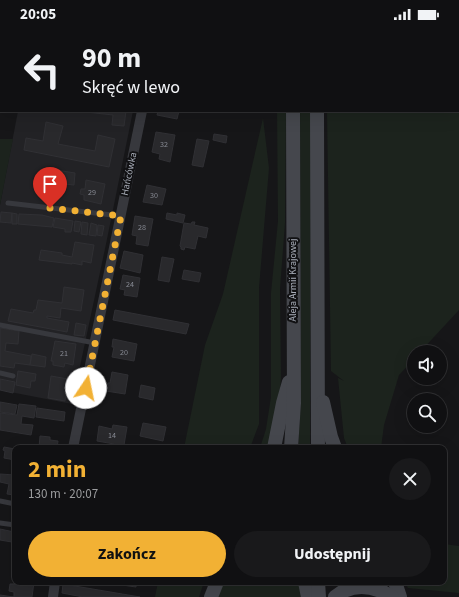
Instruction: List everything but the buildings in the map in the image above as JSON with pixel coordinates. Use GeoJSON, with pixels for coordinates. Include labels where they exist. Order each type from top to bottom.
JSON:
{"type":"FeatureCollection","features":[{"type":"Feature","properties":{"kind":"main road","name":"Aleja Armii Krajowej"},"geometry":{"type":"LineString","coordinates":[[291,445],[294,403],[293,112]]}},
{"type":"Feature","properties":{"kind":"main road"},"geometry":{"type":"LineString","coordinates":[[317,112],[318,445]]}},
{"type":"Feature","properties":{"kind":"main road"},"geometry":{"type":"LineString","coordinates":[[275,445],[283,403],[293,365]]}},
{"type":"Feature","properties":{"kind":"main road"},"geometry":{"type":"LineString","coordinates":[[318,382],[334,445]]}},
{"type":"Feature","properties":{"kind":"main road"},"geometry":{"type":"LineString","coordinates":[[211,597],[217,585]]}},
{"type":"Feature","properties":{"kind":"main road"},"geometry":{"type":"LineString","coordinates":[[306,585],[308,597]]}},
{"type":"Feature","properties":{"kind":"main road"},"geometry":{"type":"LineString","coordinates":[[318,585],[319,597]]}},
{"type":"Feature","properties":{"kind":"main road"},"geometry":{"type":"LineString","coordinates":[[396,585],[400,597]]}},
{"type":"Feature","properties":{"kind":"main road"},"geometry":{"type":"LineString","coordinates":[[335,597],[349,589],[362,586],[375,588],[392,597]]}},
{"type":"Feature","properties":{"kind":"street","name":"Hańcówka"},"geometry":{"type":"LineString","coordinates":[[74,445],[142,112]]}},
{"type":"Feature","properties":{"kind":"street"},"geometry":{"type":"LineString","coordinates":[[53,597],[55,585]]}},
{"type":"Feature","properties":{"kind":"lane"},"geometry":{"type":"LineString","coordinates":[[8,203],[121,216]]}},
{"type":"Feature","properties":{"kind":"lane"},"geometry":{"type":"LineString","coordinates":[[0,325],[95,343]]}},
{"type":"Feature","properties":{"kind":"lane"},"geometry":{"type":"LineString","coordinates":[[0,374],[13,376]]}},
{"type":"Feature","properties":{"kind":"lane"},"geometry":{"type":"LineString","coordinates":[[0,501],[12,503]]}},
{"type":"Feature","properties":{"kind":"lane"},"geometry":{"type":"LineString","coordinates":[[0,523],[12,525]]}},
{"type":"Feature","properties":{"kind":"shaded area"},"geometry":{"type":"Polygon","coordinates":[[[18,112],[133,112],[72,404],[0,390],[0,205],[18,112]]]}},
{"type":"Feature","properties":{"kind":"shaded area"},"geometry":{"type":"Polygon","coordinates":[[[277,112],[286,112],[285,223],[280,289],[281,377],[279,408],[271,445],[261,445],[266,429],[271,397],[271,293],[278,221],[277,112]]]}},
{"type":"Feature","properties":{"kind":"shaded area"},"geometry":{"type":"Polygon","coordinates":[[[300,112],[311,112],[310,445],[298,445],[301,401],[300,112]]]}},
{"type":"Feature","properties":{"kind":"shaded area"},"geometry":{"type":"Polygon","coordinates":[[[327,112],[459,112],[459,310],[426,345],[407,345],[407,366],[399,375],[384,425],[381,445],[347,445],[344,438],[338,378],[344,381],[331,371],[327,112]]]}},
{"type":"Feature","properties":{"kind":"shaded area"},"geometry":{"type":"Polygon","coordinates":[[[263,118],[269,168],[259,288],[259,424],[251,445],[185,445],[205,345],[223,294],[263,118]]]}},
{"type":"Feature","properties":{"kind":"shaded area"},"geometry":{"type":"Polygon","coordinates":[[[0,139],[13,139],[0,205],[0,139]]]}},
{"type":"Feature","properties":{"kind":"shaded area"},"geometry":{"type":"Polygon","coordinates":[[[447,544],[459,546],[459,593],[408,588],[406,585],[447,585],[447,544]]]}},
{"type":"Feature","properties":{"kind":"shaded area"},"geometry":{"type":"Polygon","coordinates":[[[157,585],[203,585],[199,597],[155,597],[157,585]]]}},
{"type":"Feature","properties":{"kind":"shaded area"},"geometry":{"type":"Polygon","coordinates":[[[222,585],[301,585],[303,597],[216,597],[222,585]]]}},
{"type":"Feature","properties":{"kind":"route"},"geometry":{"type":"LineString","coordinates":[[50,208],[121,216],[86,388]]}}]}
